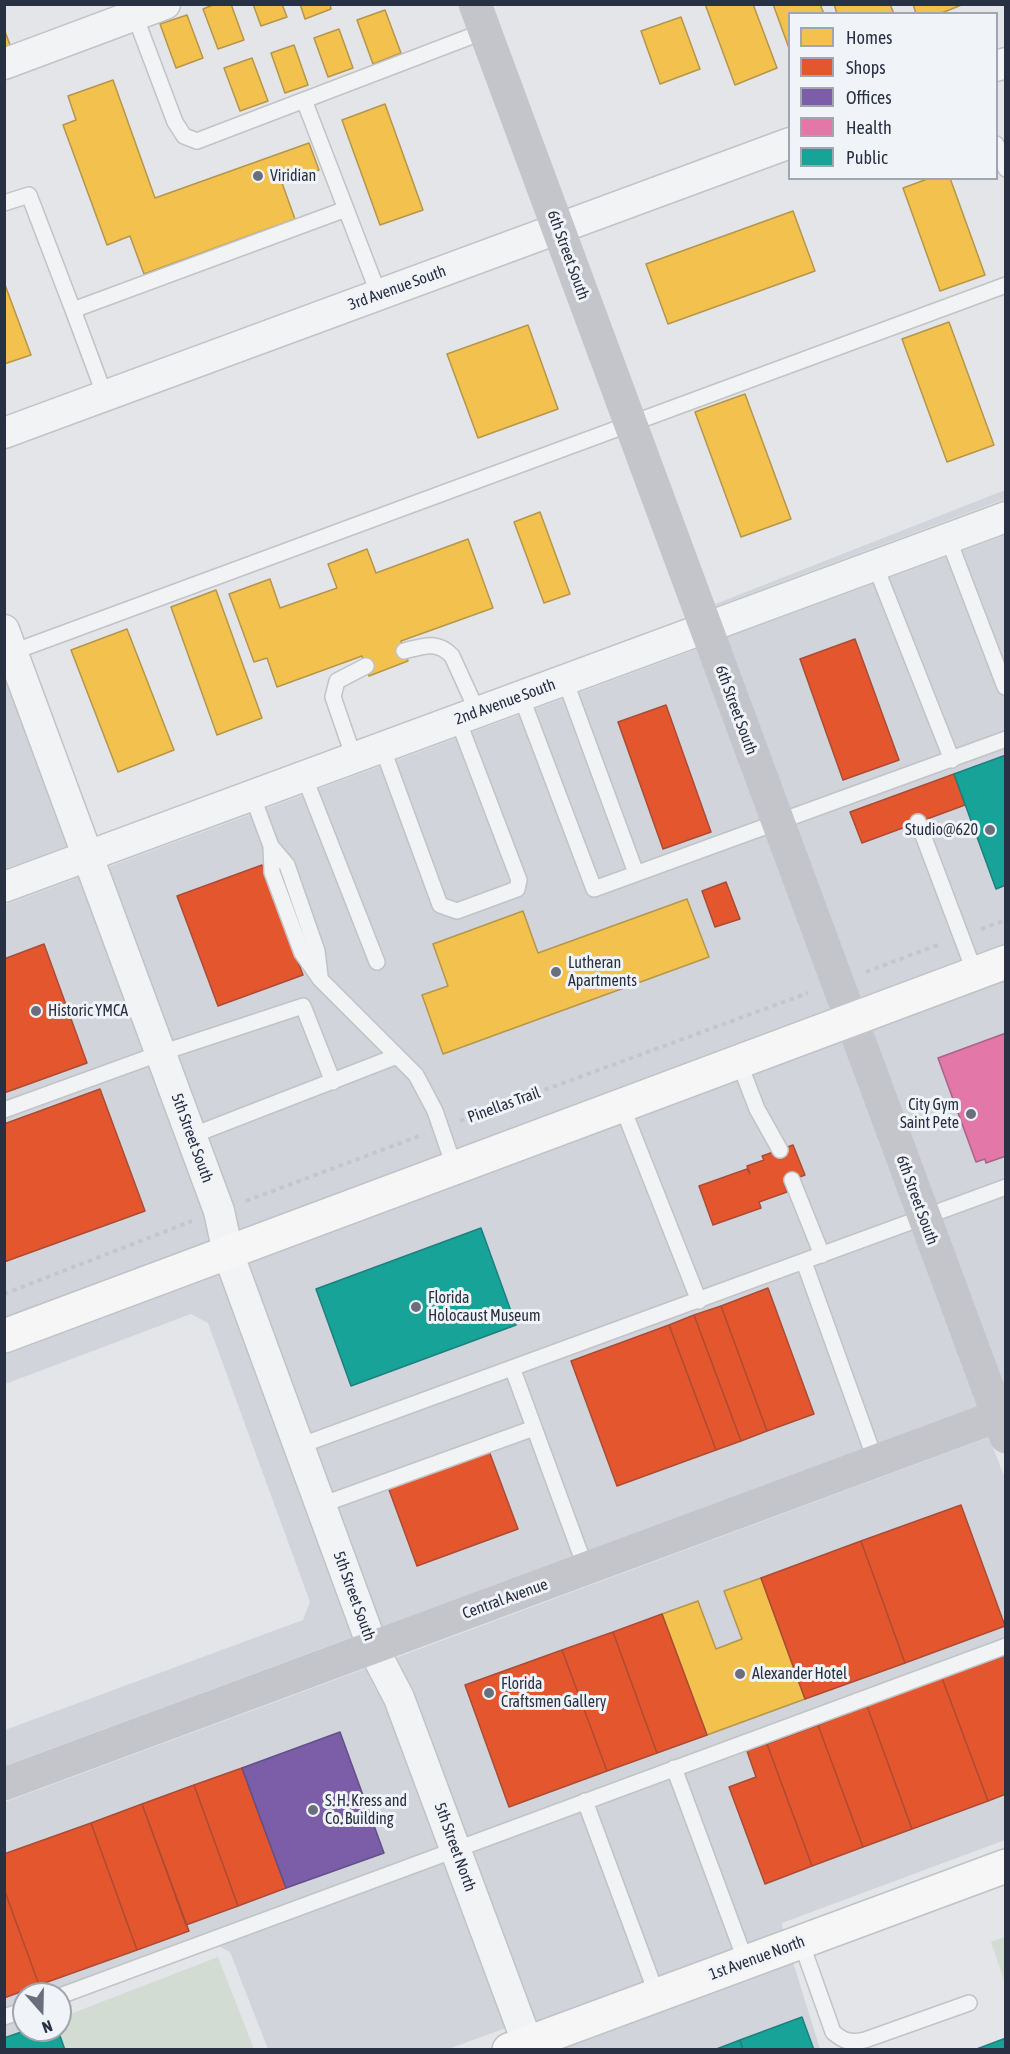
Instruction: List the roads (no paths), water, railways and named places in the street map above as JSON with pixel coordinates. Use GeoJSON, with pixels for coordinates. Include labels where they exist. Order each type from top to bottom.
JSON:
{"type":"FeatureCollection","features":[{"type":"Feature","properties":{"kind":"main road"},"geometry":{"type":"LineString","coordinates":[[4,1336],[1005,962]]}},
{"type":"Feature","properties":{"kind":"main road","name":"1st Avenue North"},"geometry":{"type":"LineString","coordinates":[[522,2047],[1005,1866]]}},
{"type":"Feature","properties":{"kind":"street"},"geometry":{"type":"LineString","coordinates":[[4,64],[165,4]]}},
{"type":"Feature","properties":{"kind":"street","name":"6th Street South"},"geometry":{"type":"LineString","coordinates":[[480,18],[924,1218],[1003,1422]]}},
{"type":"Feature","properties":{"kind":"street","name":"3rd Avenue South"},"geometry":{"type":"LineString","coordinates":[[4,433],[788,143]]}},
{"type":"Feature","properties":{"kind":"street","name":"2nd Avenue South"},"geometry":{"type":"LineString","coordinates":[[4,887],[1005,517]]}},
{"type":"Feature","properties":{"kind":"street","name":"5th Street South"},"geometry":{"type":"LineString","coordinates":[[9,641],[219,1211],[228,1253],[373,1648]]}},
{"type":"Feature","properties":{"kind":"street","name":"Central Avenue"},"geometry":{"type":"LineString","coordinates":[[4,1784],[876,1462],[1003,1422]]}},
{"type":"Feature","properties":{"kind":"street","name":"5th Street North"},"geometry":{"type":"LineString","coordinates":[[373,1648],[399,1698],[456,1850],[522,2047]]}},
{"type":"Feature","properties":{"kind":"lane"},"geometry":{"type":"LineString","coordinates":[[135,16],[176,122],[184,136],[197,141],[304,100],[480,18]]}},
{"type":"Feature","properties":{"kind":"lane"},"geometry":{"type":"LineString","coordinates":[[304,100],[379,295]]}},
{"type":"Feature","properties":{"kind":"lane"},"geometry":{"type":"LineString","coordinates":[[998,150],[1005,169]]}},
{"type":"Feature","properties":{"kind":"lane"},"geometry":{"type":"LineString","coordinates":[[4,203],[29,195],[105,396]]}},
{"type":"Feature","properties":{"kind":"lane"},"geometry":{"type":"LineString","coordinates":[[73,310],[346,209]]}},
{"type":"Feature","properties":{"kind":"lane"},"geometry":{"type":"LineString","coordinates":[[9,641],[630,424],[1005,285]]}},
{"type":"Feature","properties":{"kind":"lane"},"geometry":{"type":"LineString","coordinates":[[948,538],[1005,687]]}},
{"type":"Feature","properties":{"kind":"lane"},"geometry":{"type":"LineString","coordinates":[[875,565],[952,760]]}},
{"type":"Feature","properties":{"kind":"lane"},"geometry":{"type":"LineString","coordinates":[[382,747],[440,905],[457,911],[517,889],[519,880],[468,716],[452,656],[447,650],[429,644],[404,651]]}},
{"type":"Feature","properties":{"kind":"lane"},"geometry":{"type":"LineString","coordinates":[[354,758],[333,697],[336,681],[366,666]]}},
{"type":"Feature","properties":{"kind":"lane"},"geometry":{"type":"LineString","coordinates":[[565,680],[636,873]]}},
{"type":"Feature","properties":{"kind":"lane"},"geometry":{"type":"LineString","coordinates":[[521,696],[594,889],[778,824],[904,785],[952,760],[1005,739]]}},
{"type":"Feature","properties":{"kind":"lane"},"geometry":{"type":"LineString","coordinates":[[304,776],[377,962]]}},
{"type":"Feature","properties":{"kind":"lane"},"geometry":{"type":"LineString","coordinates":[[252,795],[271,846],[287,865],[317,951],[320,979],[416,1075],[442,1128],[455,1169]]}},
{"type":"Feature","properties":{"kind":"lane"},"geometry":{"type":"LineString","coordinates":[[918,822],[975,973]]}},
{"type":"Feature","properties":{"kind":"lane"},"geometry":{"type":"LineString","coordinates":[[4,1110],[161,1053],[303,1006],[333,1082]]}},
{"type":"Feature","properties":{"kind":"lane"},"geometry":{"type":"LineString","coordinates":[[191,1136],[397,1056]]}},
{"type":"Feature","properties":{"kind":"lane"},"geometry":{"type":"LineString","coordinates":[[738,1062],[757,1109],[780,1150]]}},
{"type":"Feature","properties":{"kind":"lane"},"geometry":{"type":"LineString","coordinates":[[622,1106],[699,1300]]}},
{"type":"Feature","properties":{"kind":"lane"},"geometry":{"type":"LineString","coordinates":[[792,1180],[822,1255]]}},
{"type":"Feature","properties":{"kind":"lane"},"geometry":{"type":"LineString","coordinates":[[299,1446],[513,1370],[1005,1187]]}},
{"type":"Feature","properties":{"kind":"lane"},"geometry":{"type":"LineString","coordinates":[[804,1262],[876,1462]]}},
{"type":"Feature","properties":{"kind":"lane"},"geometry":{"type":"LineString","coordinates":[[513,1370],[586,1569]]}},
{"type":"Feature","properties":{"kind":"lane"},"geometry":{"type":"LineString","coordinates":[[321,1505],[534,1428]]}},
{"type":"Feature","properties":{"kind":"lane"},"geometry":{"type":"LineString","coordinates":[[72,1992],[1005,1646]]}},
{"type":"Feature","properties":{"kind":"lane"},"geometry":{"type":"LineString","coordinates":[[674,1768],[746,1962]]}},
{"type":"Feature","properties":{"kind":"lane"},"geometry":{"type":"LineString","coordinates":[[585,1801],[657,1995]]}},
{"type":"Feature","properties":{"kind":"lane"},"geometry":{"type":"LineString","coordinates":[[801,1941],[833,2032],[841,2039],[852,2043],[866,2040],[969,2003]]}},
{"type":"Feature","properties":{"kind":"place","name":"Viridian"},"geometry":{"type":"Point","coordinates":[258,176]}},
{"type":"Feature","properties":{"kind":"place","name":"Studio@620"},"geometry":{"type":"Point","coordinates":[990,830]}},
{"type":"Feature","properties":{"kind":"place","name":"Lutheran Apartments"},"geometry":{"type":"Point","coordinates":[556,972]}},
{"type":"Feature","properties":{"kind":"place","name":"Historic YMCA"},"geometry":{"type":"Point","coordinates":[36,1011]}},
{"type":"Feature","properties":{"kind":"place","name":"City Gym Saint Pete"},"geometry":{"type":"Point","coordinates":[971,1114]}},
{"type":"Feature","properties":{"kind":"place","name":"Florida Holocaust Museum"},"geometry":{"type":"Point","coordinates":[416,1307]}},
{"type":"Feature","properties":{"kind":"place","name":"Alexander Hotel"},"geometry":{"type":"Point","coordinates":[740,1674]}},
{"type":"Feature","properties":{"kind":"place","name":"Florida Craftsmen Gallery"},"geometry":{"type":"Point","coordinates":[489,1693]}},
{"type":"Feature","properties":{"kind":"place","name":"S. H. Kress and Co. Building"},"geometry":{"type":"Point","coordinates":[313,1810]}}]}
